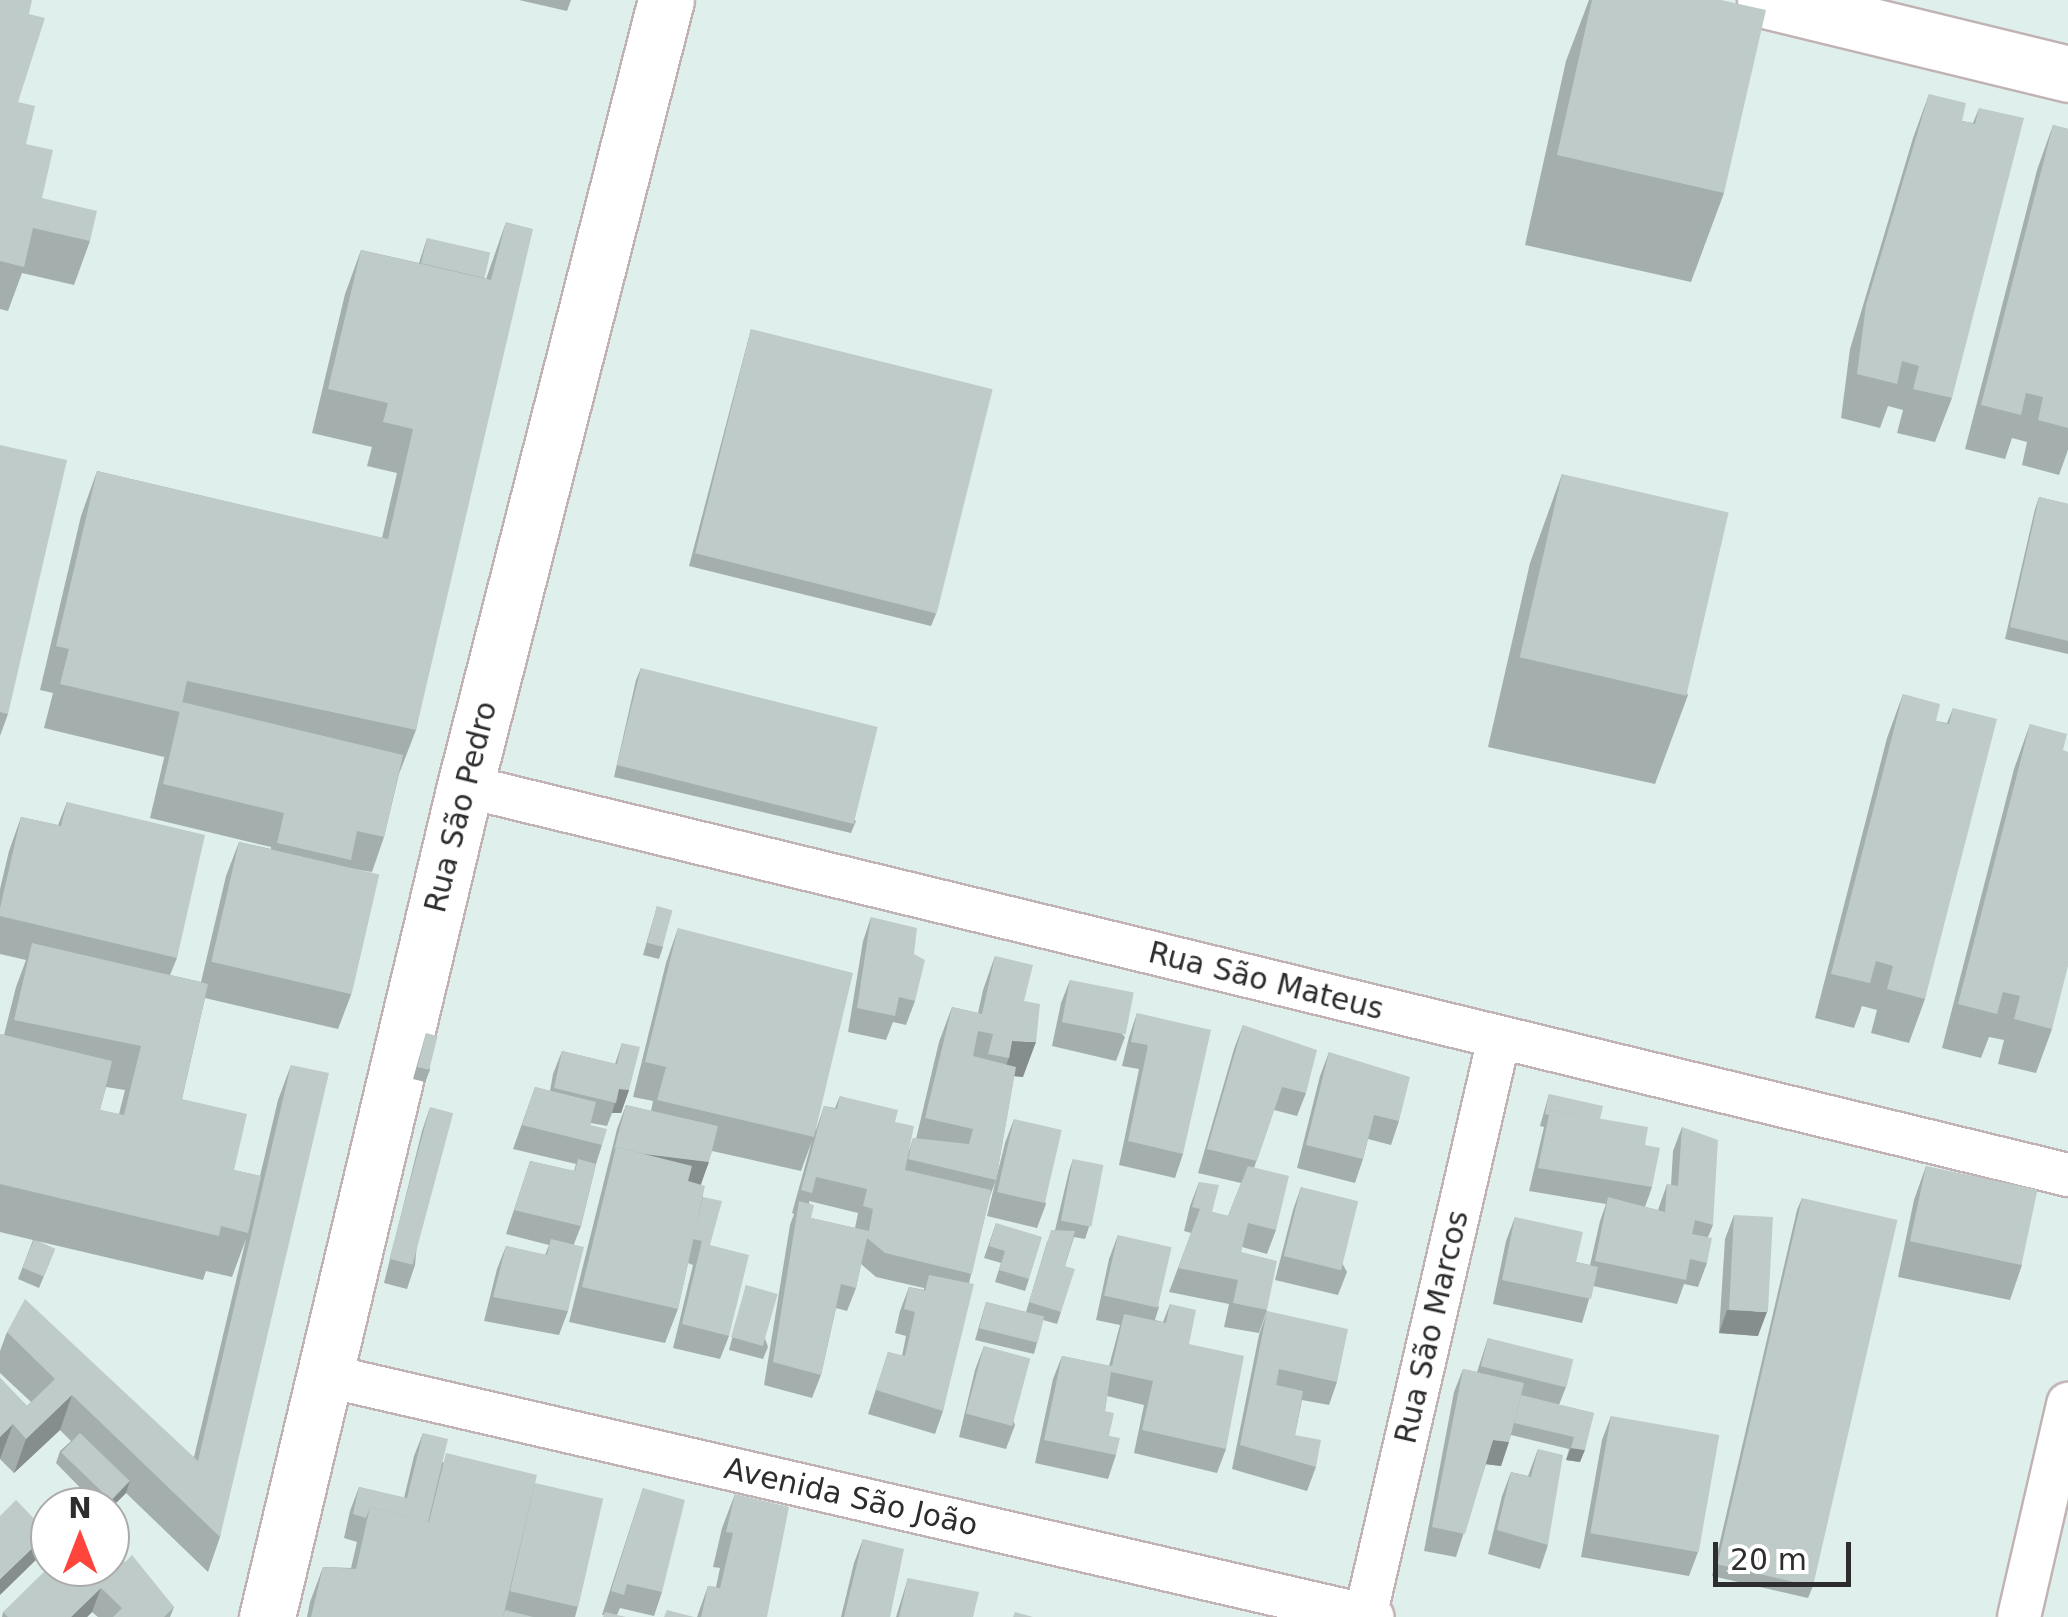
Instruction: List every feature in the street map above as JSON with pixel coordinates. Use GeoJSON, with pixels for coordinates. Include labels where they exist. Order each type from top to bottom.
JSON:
{"type":"FeatureCollection","features":[{"type":"Feature","properties":{"kind":"street","name":"Rua São Pedro"},"geometry":{"type":"LineString","coordinates":[[267,1617],[328,1376],[465,786],[666,0]]}},
{"type":"Feature","properties":{"kind":"street"},"geometry":{"type":"LineString","coordinates":[[1764,0],[2068,74]]}},
{"type":"Feature","properties":{"kind":"street","name":"Rua São Mateus"},"geometry":{"type":"LineString","coordinates":[[465,786],[2068,1175]]}},
{"type":"Feature","properties":{"kind":"street","name":"Rua São Marcos"},"geometry":{"type":"LineString","coordinates":[[1368,1616],[1498,1038]]}},
{"type":"Feature","properties":{"kind":"street","name":"Avenida São João"},"geometry":{"type":"LineString","coordinates":[[328,1376],[1368,1616]]}},
{"type":"Feature","properties":{"kind":"street"},"geometry":{"type":"LineString","coordinates":[[2019,1617],[2068,1404]]}},
{"type":"Feature","properties":{"kind":"building"},"geometry":{"type":"Polygon","coordinates":[[[0,0],[32,0],[29,14],[45,18],[18,102],[35,106],[26,144],[53,150],[42,198],[97,211],[90,241],[33,228],[24,267],[0,261],[0,0]]]}},
{"type":"Feature","properties":{"kind":"building"},"geometry":{"type":"Polygon","coordinates":[[[1592,0],[1721,0],[1766,10],[1724,193],[1557,155],[1592,0]]]}},
{"type":"Feature","properties":{"kind":"building"},"geometry":{"type":"Polygon","coordinates":[[[1929,94],[1966,103],[1962,121],[1975,124],[1979,108],[2024,118],[1952,398],[1913,389],[1919,366],[1902,361],[1897,384],[1857,374],[1866,305],[1929,94]]]}},
{"type":"Feature","properties":{"kind":"building"},"geometry":{"type":"Polygon","coordinates":[[[2053,125],[2068,129],[2068,428],[2038,420],[2043,397],[2026,393],[2021,415],[1981,405],[2053,125]]]}},
{"type":"Feature","properties":{"kind":"building"},"geometry":{"type":"Polygon","coordinates":[[[506,222],[533,229],[416,730],[187,681],[180,712],[60,684],[69,649],[56,646],[97,471],[388,539],[413,429],[383,422],[388,403],[328,389],[361,250],[491,280],[506,222]]]}},
{"type":"Feature","properties":{"kind":"building"},"geometry":{"type":"Polygon","coordinates":[[[427,238],[490,253],[484,278],[421,263],[427,238]]]}},
{"type":"Feature","properties":{"kind":"building"},"geometry":{"type":"Polygon","coordinates":[[[751,329],[993,389],[937,613],[695,553],[751,329]]]}},
{"type":"Feature","properties":{"kind":"building"},"geometry":{"type":"Polygon","coordinates":[[[0,445],[67,460],[8,714],[0,712],[0,445]]]}},
{"type":"Feature","properties":{"kind":"building"},"geometry":{"type":"Polygon","coordinates":[[[1562,474],[1729,512],[1686,696],[1520,657],[1562,474]]]}},
{"type":"Feature","properties":{"kind":"building"},"geometry":{"type":"Polygon","coordinates":[[[2039,497],[2068,504],[2068,641],[2010,627],[2039,497]]]}},
{"type":"Feature","properties":{"kind":"building"},"geometry":{"type":"Polygon","coordinates":[[[641,668],[878,727],[854,824],[617,765],[641,668]]]}},
{"type":"Feature","properties":{"kind":"building"},"geometry":{"type":"Polygon","coordinates":[[[1903,694],[1940,704],[1936,721],[1949,724],[1953,708],[1997,719],[1925,999],[1887,989],[1893,966],[1876,961],[1870,983],[1831,974],[1903,694]]]}},
{"type":"Feature","properties":{"kind":"building"},"geometry":{"type":"Polygon","coordinates":[[[182,702],[403,755],[384,837],[357,831],[351,860],[277,843],[284,813],[163,784],[182,702]]]}},
{"type":"Feature","properties":{"kind":"building"},"geometry":{"type":"Polygon","coordinates":[[[2030,724],[2067,734],[2063,750],[2068,752],[2068,966],[2052,1029],[2014,1019],[2020,996],[2003,992],[1997,1014],[1958,1004],[2030,724]]]}},
{"type":"Feature","properties":{"kind":"building"},"geometry":{"type":"Polygon","coordinates":[[[67,802],[205,835],[177,958],[0,916],[21,817],[61,826],[67,802]]]}},
{"type":"Feature","properties":{"kind":"building"},"geometry":{"type":"Polygon","coordinates":[[[239,842],[379,874],[352,994],[211,962],[239,842]]]}},
{"type":"Feature","properties":{"kind":"building"},"geometry":{"type":"Polygon","coordinates":[[[657,906],[672,910],[663,947],[647,943],[657,906]]]}},
{"type":"Feature","properties":{"kind":"building"},"geometry":{"type":"Polygon","coordinates":[[[871,917],[917,928],[914,954],[925,960],[915,1001],[899,997],[895,1016],[857,1008],[871,917]]]}},
{"type":"Feature","properties":{"kind":"building"},"geometry":{"type":"Polygon","coordinates":[[[678,928],[853,973],[814,1137],[657,1100],[666,1067],[645,1062],[678,928]]]}},
{"type":"Feature","properties":{"kind":"building"},"geometry":{"type":"Polygon","coordinates":[[[32,943],[208,984],[182,1099],[247,1114],[234,1170],[261,1176],[248,1233],[221,1226],[219,1236],[0,1184],[0,1034],[112,1061],[100,1110],[124,1115],[141,1046],[14,1020],[32,943]]]}},
{"type":"Feature","properties":{"kind":"building"},"geometry":{"type":"Polygon","coordinates":[[[995,956],[1033,965],[1024,1001],[1040,1004],[1036,1042],[1012,1041],[1009,1058],[988,1054],[993,1034],[978,1031],[973,1056],[1016,1067],[996,1180],[908,1159],[913,1138],[969,1144],[973,1129],[925,1118],[952,1007],[982,1014],[995,956]]]}},
{"type":"Feature","properties":{"kind":"building"},"geometry":{"type":"Polygon","coordinates":[[[1070,980],[1134,992],[1126,1035],[1062,1022],[1070,980]]]}},
{"type":"Feature","properties":{"kind":"building"},"geometry":{"type":"Polygon","coordinates":[[[1137,1013],[1211,1030],[1183,1154],[1128,1141],[1148,1045],[1131,1042],[1137,1013]]]}},
{"type":"Feature","properties":{"kind":"building"},"geometry":{"type":"Polygon","coordinates":[[[1243,1025],[1317,1050],[1306,1093],[1282,1087],[1257,1161],[1207,1149],[1243,1025]]]}},
{"type":"Feature","properties":{"kind":"building"},"geometry":{"type":"Polygon","coordinates":[[[426,1033],[438,1036],[429,1070],[418,1067],[426,1033]]]}},
{"type":"Feature","properties":{"kind":"building"},"geometry":{"type":"Polygon","coordinates":[[[622,1043],[640,1047],[629,1090],[619,1089],[616,1103],[554,1088],[562,1051],[617,1064],[622,1043]]]}},
{"type":"Feature","properties":{"kind":"building"},"geometry":{"type":"Polygon","coordinates":[[[1329,1052],[1410,1077],[1399,1121],[1374,1115],[1363,1159],[1306,1145],[1329,1052]]]}},
{"type":"Feature","properties":{"kind":"building"},"geometry":{"type":"Polygon","coordinates":[[[291,1065],[329,1073],[220,1537],[72,1395],[26,1439],[13,1424],[0,1437],[0,1378],[27,1406],[55,1379],[7,1332],[25,1299],[198,1461],[291,1065]]]}},
{"type":"Feature","properties":{"kind":"building"},"geometry":{"type":"Polygon","coordinates":[[[535,1087],[596,1102],[590,1125],[607,1129],[602,1145],[522,1125],[535,1087]]]}},
{"type":"Feature","properties":{"kind":"building"},"geometry":{"type":"Polygon","coordinates":[[[1549,1094],[1603,1106],[1600,1119],[1550,1110],[1549,1115],[1545,1114],[1549,1094]]]}},
{"type":"Feature","properties":{"kind":"building"},"geometry":{"type":"Polygon","coordinates":[[[840,1096],[898,1110],[895,1122],[914,1126],[905,1170],[991,1190],[972,1274],[885,1253],[867,1238],[856,1288],[841,1284],[821,1375],[773,1362],[799,1201],[814,1205],[811,1218],[869,1231],[873,1209],[863,1206],[867,1189],[816,1177],[812,1193],[801,1190],[824,1106],[837,1109],[840,1096]]]}},
{"type":"Feature","properties":{"kind":"building"},"geometry":{"type":"Polygon","coordinates":[[[626,1105],[718,1126],[709,1162],[616,1147],[614,1150],[626,1105]]]}},
{"type":"Feature","properties":{"kind":"building"},"geometry":{"type":"Polygon","coordinates":[[[430,1107],[453,1113],[413,1265],[389,1259],[430,1107]]]}},
{"type":"Feature","properties":{"kind":"building"},"geometry":{"type":"Polygon","coordinates":[[[1550,1110],[1648,1127],[1645,1145],[1660,1148],[1652,1187],[1538,1168],[1550,1110]]]}},
{"type":"Feature","properties":{"kind":"building"},"geometry":{"type":"Polygon","coordinates":[[[1014,1119],[1062,1130],[1045,1203],[997,1192],[1014,1119]]]}},
{"type":"Feature","properties":{"kind":"building"},"geometry":{"type":"Polygon","coordinates":[[[1682,1127],[1718,1140],[1713,1225],[1695,1220],[1692,1234],[1712,1238],[1707,1263],[1690,1259],[1686,1280],[1595,1261],[1608,1197],[1665,1212],[1667,1184],[1678,1186],[1682,1127]]]}},
{"type":"Feature","properties":{"kind":"building"},"geometry":{"type":"Polygon","coordinates":[[[616,1147],[692,1166],[688,1181],[705,1186],[678,1309],[582,1287],[616,1147]]]}},
{"type":"Feature","properties":{"kind":"building"},"geometry":{"type":"Polygon","coordinates":[[[578,1159],[596,1164],[581,1226],[514,1210],[530,1161],[575,1171],[578,1159]]]}},
{"type":"Feature","properties":{"kind":"building"},"geometry":{"type":"Polygon","coordinates":[[[1073,1159],[1103,1165],[1091,1227],[1061,1221],[1073,1159]]]}},
{"type":"Feature","properties":{"kind":"building"},"geometry":{"type":"Polygon","coordinates":[[[1248,1166],[1289,1176],[1276,1230],[1248,1223],[1241,1252],[1277,1261],[1267,1310],[1233,1303],[1238,1280],[1178,1268],[1200,1209],[1192,1207],[1199,1182],[1219,1185],[1212,1212],[1228,1216],[1248,1166]]]}},
{"type":"Feature","properties":{"kind":"building"},"geometry":{"type":"Polygon","coordinates":[[[1926,1166],[2038,1190],[2021,1265],[1910,1241],[1926,1166]]]}},
{"type":"Feature","properties":{"kind":"building"},"geometry":{"type":"Polygon","coordinates":[[[1301,1187],[1358,1201],[1341,1270],[1284,1256],[1301,1187]]]}},
{"type":"Feature","properties":{"kind":"building"},"geometry":{"type":"Polygon","coordinates":[[[703,1197],[722,1201],[710,1245],[749,1255],[729,1336],[682,1324],[702,1241],[693,1239],[703,1197]]]}},
{"type":"Feature","properties":{"kind":"building"},"geometry":{"type":"Polygon","coordinates":[[[1802,1198],[1897,1220],[1813,1586],[1717,1564],[1802,1198]]]}},
{"type":"Feature","properties":{"kind":"building"},"geometry":{"type":"Polygon","coordinates":[[[1734,1215],[1773,1217],[1768,1312],[1729,1310],[1734,1215]]]}},
{"type":"Feature","properties":{"kind":"building"},"geometry":{"type":"Polygon","coordinates":[[[1515,1217],[1583,1232],[1576,1262],[1598,1267],[1591,1299],[1502,1280],[1515,1217]]]}},
{"type":"Feature","properties":{"kind":"building"},"geometry":{"type":"Polygon","coordinates":[[[996,1223],[1042,1237],[1029,1279],[999,1270],[1005,1251],[989,1246],[996,1223]]]}},
{"type":"Feature","properties":{"kind":"building"},"geometry":{"type":"Polygon","coordinates":[[[1051,1230],[1075,1231],[1065,1266],[1075,1269],[1061,1312],[1029,1302],[1051,1230]]]}},
{"type":"Feature","properties":{"kind":"building"},"geometry":{"type":"Polygon","coordinates":[[[1118,1235],[1172,1247],[1158,1308],[1104,1295],[1118,1235]]]}},
{"type":"Feature","properties":{"kind":"building"},"geometry":{"type":"Polygon","coordinates":[[[551,1239],[584,1247],[568,1311],[493,1297],[506,1246],[547,1255],[551,1239]]]}},
{"type":"Feature","properties":{"kind":"building"},"geometry":{"type":"Polygon","coordinates":[[[34,1240],[55,1249],[43,1277],[22,1268],[34,1240]]]}},
{"type":"Feature","properties":{"kind":"building"},"geometry":{"type":"Polygon","coordinates":[[[929,1275],[974,1284],[943,1411],[876,1390],[888,1352],[905,1356],[915,1312],[904,1309],[909,1287],[925,1291],[929,1275]]]}},
{"type":"Feature","properties":{"kind":"building"},"geometry":{"type":"Polygon","coordinates":[[[746,1285],[778,1294],[763,1346],[731,1337],[746,1285]]]}},
{"type":"Feature","properties":{"kind":"building"},"geometry":{"type":"Polygon","coordinates":[[[986,1302],[1044,1317],[1038,1343],[979,1328],[986,1302]]]}},
{"type":"Feature","properties":{"kind":"building"},"geometry":{"type":"Polygon","coordinates":[[[1170,1304],[1196,1310],[1189,1344],[1244,1356],[1226,1449],[1142,1430],[1153,1381],[1111,1372],[1105,1411],[1114,1413],[1109,1436],[1120,1438],[1116,1455],[1044,1440],[1062,1356],[1112,1366],[1124,1314],[1166,1323],[1170,1304]]]}},
{"type":"Feature","properties":{"kind":"building"},"geometry":{"type":"Polygon","coordinates":[[[1267,1311],[1348,1329],[1337,1382],[1279,1369],[1276,1385],[1303,1391],[1295,1435],[1321,1440],[1316,1467],[1240,1445],[1267,1311]]]}},
{"type":"Feature","properties":{"kind":"building"},"geometry":{"type":"Polygon","coordinates":[[[1488,1338],[1573,1359],[1566,1387],[1481,1366],[1488,1338]]]}},
{"type":"Feature","properties":{"kind":"building"},"geometry":{"type":"Polygon","coordinates":[[[984,1346],[1030,1358],[1012,1426],[966,1414],[984,1346]]]}},
{"type":"Feature","properties":{"kind":"building"},"geometry":{"type":"Polygon","coordinates":[[[1463,1369],[1524,1383],[1509,1442],[1493,1440],[1465,1534],[1432,1527],[1463,1369]]]}},
{"type":"Feature","properties":{"kind":"building"},"geometry":{"type":"Polygon","coordinates":[[[1521,1395],[1594,1413],[1585,1450],[1571,1448],[1574,1437],[1514,1423],[1521,1395]]]}},
{"type":"Feature","properties":{"kind":"building"},"geometry":{"type":"Polygon","coordinates":[[[1611,1416],[1719,1435],[1699,1552],[1590,1533],[1611,1416]]]}},
{"type":"Feature","properties":{"kind":"building"},"geometry":{"type":"Polygon","coordinates":[[[80,1433],[130,1481],[124,1487],[97,1487],[61,1452],[80,1433]]]}},
{"type":"Feature","properties":{"kind":"building"},"geometry":{"type":"Polygon","coordinates":[[[423,1433],[448,1439],[428,1522],[370,1507],[366,1518],[353,1514],[359,1487],[407,1498],[423,1433]]]}},
{"type":"Feature","properties":{"kind":"building"},"geometry":{"type":"Polygon","coordinates":[[[1538,1449],[1563,1455],[1548,1545],[1497,1530],[1511,1472],[1531,1477],[1538,1449]]]}},
{"type":"Feature","properties":{"kind":"building"},"geometry":{"type":"Polygon","coordinates":[[[446,1453],[537,1475],[503,1617],[311,1617],[323,1567],[356,1569],[370,1507],[429,1522],[446,1453]]]}},
{"type":"Feature","properties":{"kind":"building"},"geometry":{"type":"Polygon","coordinates":[[[535,1483],[603,1499],[578,1607],[510,1591],[535,1483]]]}},
{"type":"Feature","properties":{"kind":"building"},"geometry":{"type":"Polygon","coordinates":[[[643,1488],[685,1500],[662,1592],[627,1584],[624,1595],[611,1591],[643,1488]]]}},
{"type":"Feature","properties":{"kind":"building"},"geometry":{"type":"Polygon","coordinates":[[[735,1494],[789,1507],[767,1617],[701,1617],[708,1586],[720,1588],[733,1533],[726,1532],[735,1494]]]}},
{"type":"Feature","properties":{"kind":"building"},"geometry":{"type":"Polygon","coordinates":[[[16,1500],[30,1514],[30,1550],[0,1579],[0,1516],[16,1500]]]}},
{"type":"Feature","properties":{"kind":"building"},"geometry":{"type":"Polygon","coordinates":[[[863,1539],[904,1549],[890,1617],[844,1617],[863,1539]]]}},
{"type":"Feature","properties":{"kind":"building"},"geometry":{"type":"Polygon","coordinates":[[[132,1555],[174,1607],[164,1617],[113,1617],[122,1608],[101,1588],[71,1617],[8,1617],[3,1612],[30,1586],[130,1587],[132,1555]]]}},
{"type":"Feature","properties":{"kind":"building"},"geometry":{"type":"Polygon","coordinates":[[[908,1578],[979,1592],[973,1617],[899,1617],[908,1578]]]}},
{"type":"Feature","properties":{"kind":"building"},"geometry":{"type":"Polygon","coordinates":[[[505,1610],[533,1617],[503,1617],[505,1610]]]}},
{"type":"Feature","properties":{"kind":"building"},"geometry":{"type":"Polygon","coordinates":[[[667,1610],[694,1617],[664,1617],[667,1610]]]}}]}
